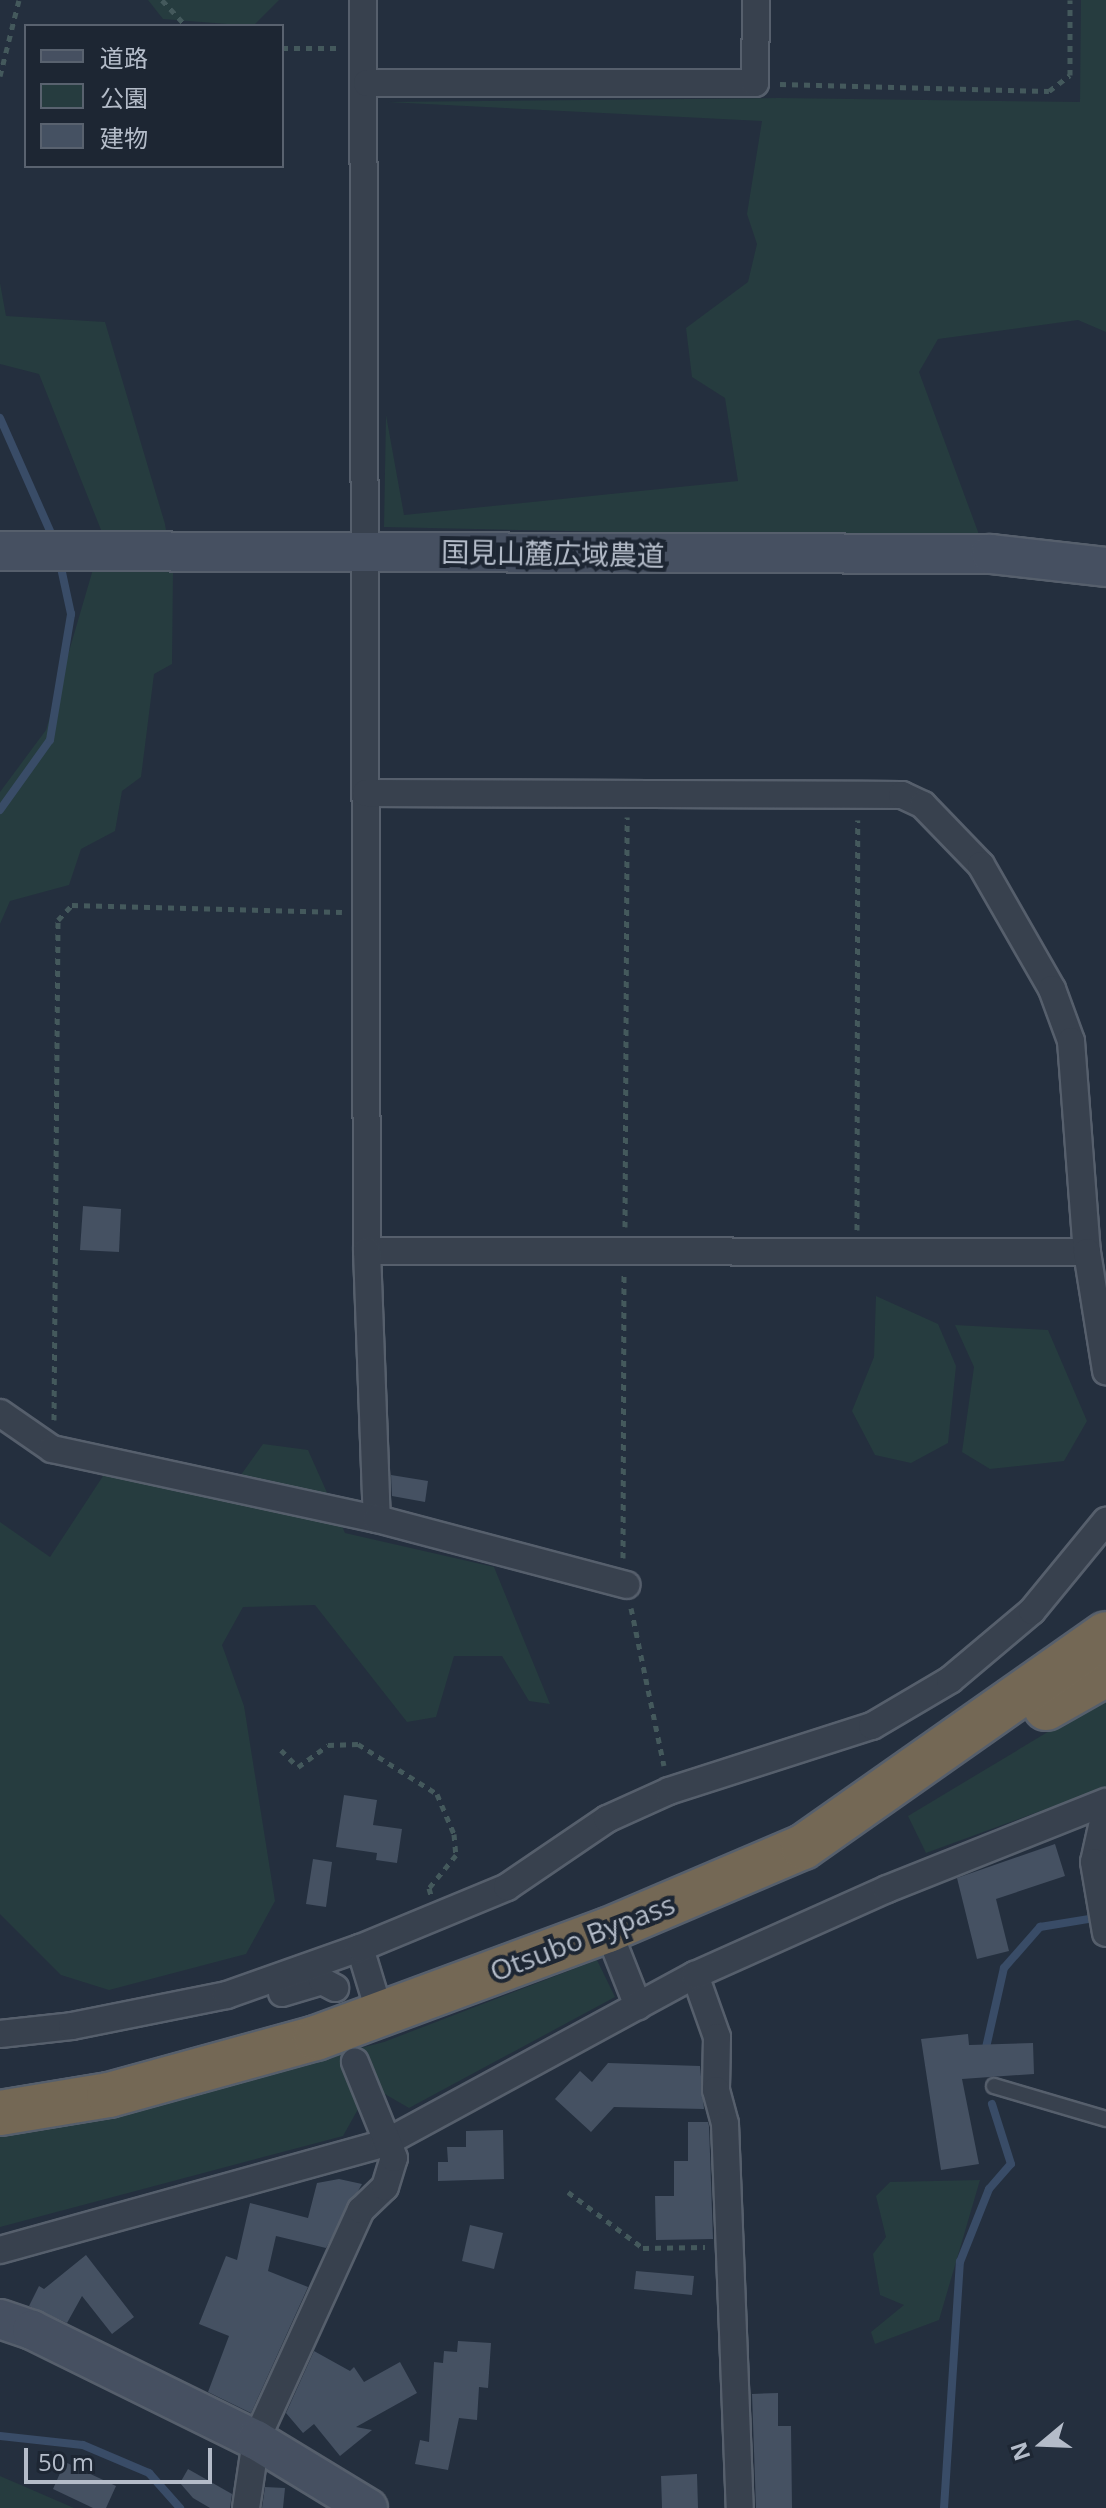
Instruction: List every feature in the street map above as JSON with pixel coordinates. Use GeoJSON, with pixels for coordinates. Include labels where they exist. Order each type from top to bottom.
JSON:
{"type":"FeatureCollection","features":[{"type":"Feature","properties":{"kind":"highway","name":"Otsubo Bypass"},"geometry":{"type":"LineString","coordinates":[[0,2113],[109,2095],[316,2038],[608,1930],[803,1847],[1106,1634]]}},
{"type":"Feature","properties":{"kind":"highway"},"geometry":{"type":"LineString","coordinates":[[803,1847],[1106,1674]]}},
{"type":"Feature","properties":{"kind":"street"},"geometry":{"type":"LineString","coordinates":[[363,0],[367,83],[367,1251],[377,1519]]}},
{"type":"Feature","properties":{"kind":"street"},"geometry":{"type":"LineString","coordinates":[[367,83],[755,83],[756,0]]}},
{"type":"Feature","properties":{"kind":"street","name":"国見山麓広域農道"},"geometry":{"type":"LineString","coordinates":[[0,551],[991,554],[1106,567]]}},
{"type":"Feature","properties":{"kind":"street"},"geometry":{"type":"LineString","coordinates":[[366,793],[858,794],[902,795],[923,805],[981,865],[1052,989],[1071,1041],[1087,1252],[1106,1371]]}},
{"type":"Feature","properties":{"kind":"street"},"geometry":{"type":"LineString","coordinates":[[367,1251],[856,1255],[1087,1252]]}},
{"type":"Feature","properties":{"kind":"street"},"geometry":{"type":"LineString","coordinates":[[0,1413],[52,1449],[377,1519],[626,1585]]}},
{"type":"Feature","properties":{"kind":"street"},"geometry":{"type":"LineString","coordinates":[[0,2034],[72,2026],[227,1995],[360,1948],[507,1887],[607,1819],[669,1791],[872,1726],[950,1680],[1032,1611],[1106,1521]]}},
{"type":"Feature","properties":{"kind":"street"},"geometry":{"type":"LineString","coordinates":[[0,2250],[385,2143],[695,1975],[887,1889],[1106,1802]]}},
{"type":"Feature","properties":{"kind":"street"},"geometry":{"type":"LineString","coordinates":[[1106,1808],[1094,1862],[1106,1933]]}},
{"type":"Feature","properties":{"kind":"street"},"geometry":{"type":"LineString","coordinates":[[608,1930],[638,2006]]}},
{"type":"Feature","properties":{"kind":"street"},"geometry":{"type":"LineString","coordinates":[[360,1948],[380,2014]]}},
{"type":"Feature","properties":{"kind":"street"},"geometry":{"type":"LineString","coordinates":[[695,1975],[717,2037],[730,2247],[740,2508]]}},
{"type":"Feature","properties":{"kind":"street"},"geometry":{"type":"LineString","coordinates":[[227,1995],[241,2005],[322,1981],[335,1988]]}},
{"type":"Feature","properties":{"kind":"street"},"geometry":{"type":"LineString","coordinates":[[246,2508],[256,2440],[361,2210],[385,2187],[394,2158],[385,2143],[355,2062]]}},
{"type":"Feature","properties":{"kind":"street"},"geometry":{"type":"LineString","coordinates":[[0,2319],[32,2330],[256,2440],[368,2508]]}},
{"type":"Feature","properties":{"kind":"lane"},"geometry":{"type":"LineString","coordinates":[[994,2086],[1106,2119]]}},
{"type":"Feature","properties":{"kind":"path"},"geometry":{"type":"LineString","coordinates":[[0,76],[19,0]]}},
{"type":"Feature","properties":{"kind":"path"},"geometry":{"type":"LineString","coordinates":[[162,0],[184,24]]}},
{"type":"Feature","properties":{"kind":"path"},"geometry":{"type":"LineString","coordinates":[[755,83],[1049,91],[1070,75],[1070,0]]}},
{"type":"Feature","properties":{"kind":"path"},"geometry":{"type":"LineString","coordinates":[[284,48],[365,48]]}},
{"type":"Feature","properties":{"kind":"path"},"geometry":{"type":"LineString","coordinates":[[627,794],[624,1253],[626,1585],[669,1791]]}},
{"type":"Feature","properties":{"kind":"path"},"geometry":{"type":"LineString","coordinates":[[856,1255],[858,794]]}},
{"type":"Feature","properties":{"kind":"path"},"geometry":{"type":"LineString","coordinates":[[52,1449],[58,920],[72,905],[366,912]]}},
{"type":"Feature","properties":{"kind":"path"},"geometry":{"type":"LineString","coordinates":[[281,1750],[298,1767],[328,1745],[358,1744],[437,1794],[454,1834],[456,1855],[429,1888],[434,1919]]}},
{"type":"Feature","properties":{"kind":"path"},"geometry":{"type":"LineString","coordinates":[[568,2192],[643,2248],[730,2247]]}},
{"type":"Feature","properties":{"kind":"green space"},"geometry":{"type":"Polygon","coordinates":[[[148,0],[279,0],[255,24],[163,19],[148,0]]]}},
{"type":"Feature","properties":{"kind":"green space"},"geometry":{"type":"Polygon","coordinates":[[[1081,0],[1106,0],[1106,332],[1078,320],[938,339],[919,372],[981,540],[384,527],[386,415],[404,515],[738,481],[725,398],[692,377],[686,328],[748,282],[757,244],[747,214],[762,121],[387,102],[778,98],[1080,102],[1081,0]]]}},
{"type":"Feature","properties":{"kind":"green space"},"geometry":{"type":"Polygon","coordinates":[[[0,283],[6,316],[105,322],[165,524],[173,572],[172,664],[154,674],[141,777],[122,791],[115,831],[81,849],[69,885],[10,901],[0,924],[0,792],[46,730],[103,535],[39,374],[0,364],[0,283]]]}},
{"type":"Feature","properties":{"kind":"green space"},"geometry":{"type":"Polygon","coordinates":[[[876,1296],[938,1324],[956,1366],[948,1443],[911,1463],[875,1455],[852,1411],[874,1357],[876,1296]]]}},
{"type":"Feature","properties":{"kind":"green space"},"geometry":{"type":"Polygon","coordinates":[[[955,1325],[1048,1330],[1087,1421],[1064,1461],[990,1469],[962,1452],[974,1367],[955,1325]]]}},
{"type":"Feature","properties":{"kind":"green space"},"geometry":{"type":"Polygon","coordinates":[[[263,1444],[308,1450],[345,1533],[494,1567],[550,1704],[529,1701],[502,1656],[454,1656],[436,1717],[407,1722],[315,1605],[243,1607],[222,1645],[244,1706],[275,1901],[246,1954],[109,1990],[61,1975],[0,1914],[0,1522],[50,1557],[105,1473],[223,1500],[263,1444]]]}},
{"type":"Feature","properties":{"kind":"green space"},"geometry":{"type":"Polygon","coordinates":[[[1106,1697],[1106,1787],[926,1853],[908,1816],[1106,1697]]]}},
{"type":"Feature","properties":{"kind":"green space"},"geometry":{"type":"Polygon","coordinates":[[[597,1960],[615,1997],[409,2108],[371,2086],[343,2136],[0,2227],[0,2133],[109,2113],[384,2042],[597,1960]]]}},
{"type":"Feature","properties":{"kind":"green space"},"geometry":{"type":"Polygon","coordinates":[[[980,2180],[939,2320],[875,2344],[871,2332],[904,2305],[880,2295],[873,2254],[886,2237],[876,2196],[890,2182],[980,2180]]]}},
{"type":"Feature","properties":{"kind":"green space"},"geometry":{"type":"Polygon","coordinates":[[[0,2476],[74,2508],[0,2508],[0,2476]]]}},
{"type":"Feature","properties":{"kind":"building"},"geometry":{"type":"Polygon","coordinates":[[[83,1206],[121,1209],[119,1252],[80,1250],[83,1206]]]}},
{"type":"Feature","properties":{"kind":"building"},"geometry":{"type":"Polygon","coordinates":[[[391,1475],[428,1481],[425,1502],[392,1496],[391,1475]]]}},
{"type":"Feature","properties":{"kind":"building"},"geometry":{"type":"Polygon","coordinates":[[[344,1795],[377,1800],[373,1825],[402,1829],[397,1863],[376,1860],[377,1853],[336,1847],[344,1795]]]}},
{"type":"Feature","properties":{"kind":"building"},"geometry":{"type":"Polygon","coordinates":[[[1055,1844],[1065,1876],[996,1899],[1009,1951],[977,1959],[957,1878],[1055,1844]]]}},
{"type":"Feature","properties":{"kind":"building"},"geometry":{"type":"Polygon","coordinates":[[[313,1859],[332,1862],[326,1907],[306,1904],[313,1859]]]}},
{"type":"Feature","properties":{"kind":"building"},"geometry":{"type":"Polygon","coordinates":[[[968,2034],[969,2045],[1033,2043],[1034,2074],[962,2079],[979,2164],[941,2170],[921,2039],[968,2034]]]}},
{"type":"Feature","properties":{"kind":"building"},"geometry":{"type":"Polygon","coordinates":[[[608,2063],[700,2066],[704,2109],[614,2107],[591,2132],[555,2099],[580,2071],[592,2082],[608,2063]]]}},
{"type":"Feature","properties":{"kind":"building"},"geometry":{"type":"Polygon","coordinates":[[[688,2122],[708,2122],[709,2126],[713,2239],[656,2240],[655,2196],[674,2196],[674,2161],[688,2161],[688,2122]]]}},
{"type":"Feature","properties":{"kind":"building"},"geometry":{"type":"Polygon","coordinates":[[[503,2130],[504,2179],[438,2181],[438,2162],[448,2162],[447,2147],[466,2147],[466,2131],[503,2130]]]}},
{"type":"Feature","properties":{"kind":"building"},"geometry":{"type":"Polygon","coordinates":[[[339,2179],[362,2184],[326,2248],[276,2236],[268,2271],[308,2287],[251,2413],[208,2392],[229,2336],[199,2324],[226,2256],[237,2260],[250,2203],[308,2218],[317,2183],[339,2179]]]}},
{"type":"Feature","properties":{"kind":"building"},"geometry":{"type":"Polygon","coordinates":[[[470,2225],[503,2233],[494,2269],[462,2261],[470,2225]]]}},
{"type":"Feature","properties":{"kind":"building"},"geometry":{"type":"Polygon","coordinates":[[[86,2255],[134,2317],[112,2334],[82,2296],[67,2323],[29,2306],[39,2286],[44,2289],[86,2255]]]}},
{"type":"Feature","properties":{"kind":"building"},"geometry":{"type":"Polygon","coordinates":[[[636,2271],[694,2276],[692,2295],[634,2289],[636,2271]]]}},
{"type":"Feature","properties":{"kind":"building"},"geometry":{"type":"Polygon","coordinates":[[[458,2341],[491,2343],[488,2388],[479,2387],[477,2420],[459,2418],[448,2470],[415,2464],[420,2440],[429,2442],[434,2362],[443,2363],[444,2351],[457,2352],[458,2341]]]}},
{"type":"Feature","properties":{"kind":"building"},"geometry":{"type":"Polygon","coordinates":[[[314,2351],[350,2371],[354,2367],[364,2382],[400,2362],[417,2393],[356,2427],[372,2430],[340,2456],[314,2424],[303,2433],[286,2413],[314,2351]]]}},
{"type":"Feature","properties":{"kind":"building"},"geometry":{"type":"Polygon","coordinates":[[[778,2393],[778,2426],[791,2426],[792,2508],[756,2508],[752,2394],[778,2393]]]}},
{"type":"Feature","properties":{"kind":"building"},"geometry":{"type":"Polygon","coordinates":[[[65,2462],[116,2486],[106,2508],[93,2508],[53,2489],[65,2462]]]}},
{"type":"Feature","properties":{"kind":"building"},"geometry":{"type":"Polygon","coordinates":[[[188,2469],[232,2494],[230,2508],[210,2508],[193,2498],[180,2483],[188,2469]]]}},
{"type":"Feature","properties":{"kind":"building"},"geometry":{"type":"Polygon","coordinates":[[[697,2474],[698,2508],[662,2508],[661,2476],[697,2474]]]}},
{"type":"Feature","properties":{"kind":"building"},"geometry":{"type":"Polygon","coordinates":[[[265,2487],[285,2488],[283,2508],[262,2508],[265,2487]]]}},
{"type":"Feature","properties":{"kind":"waterway"},"geometry":{"type":"LineString","coordinates":[[0,418],[55,542]]}},
{"type":"Feature","properties":{"kind":"waterway"},"geometry":{"type":"LineString","coordinates":[[0,810],[50,740],[71,614],[60,563]]}},
{"type":"Feature","properties":{"kind":"waterway"},"geometry":{"type":"LineString","coordinates":[[985,2052],[1004,1968],[1040,1927],[1089,1919]]}},
{"type":"Feature","properties":{"kind":"waterway"},"geometry":{"type":"LineString","coordinates":[[944,2508],[960,2262],[989,2189],[1011,2164],[992,2104]]}},
{"type":"Feature","properties":{"kind":"waterway"},"geometry":{"type":"LineString","coordinates":[[0,2436],[83,2445],[149,2473],[180,2508]]}}]}
